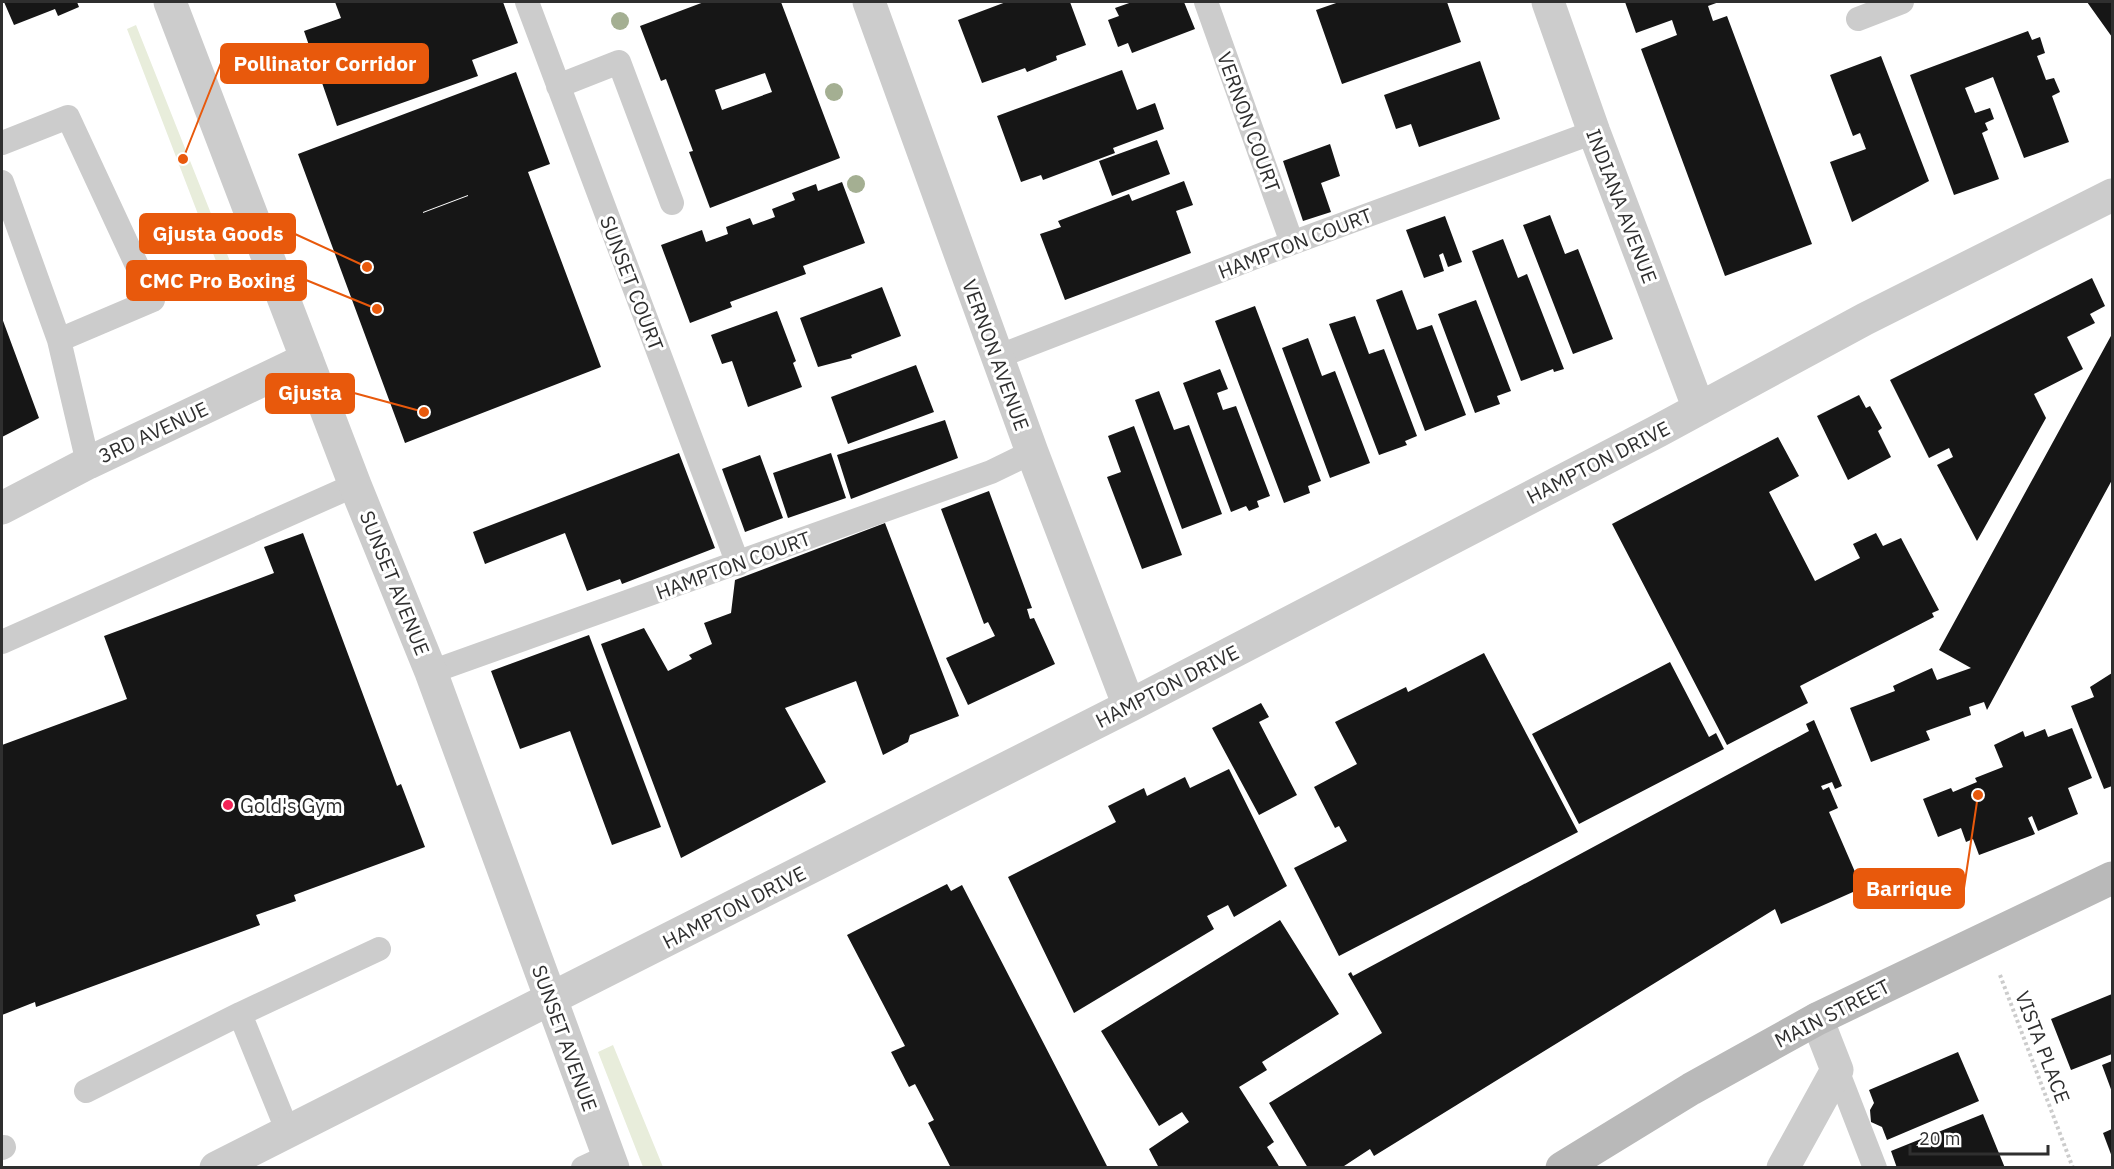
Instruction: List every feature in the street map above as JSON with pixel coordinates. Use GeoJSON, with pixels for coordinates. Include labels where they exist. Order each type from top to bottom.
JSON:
{"type":"FeatureCollection","features":[{"type":"Feature","properties":{"kind":"street","name":"SUNSET AVENUE"},"geometry":{"type":"LineString","coordinates":[[170,2],[356,485],[431,672],[550,1000],[602,1164]]}},
{"type":"Feature","properties":{"kind":"street","name":"VERNON AVENUE"},"geometry":{"type":"LineString","coordinates":[[869,2],[1032,452],[1129,706]]}},
{"type":"Feature","properties":{"kind":"street","name":"INDIANA AVENUE"},"geometry":{"type":"LineString","coordinates":[[1548,2],[1594,132],[1699,410]]}},
{"type":"Feature","properties":{"kind":"street","name":"HAMPTON DRIVE"},"geometry":{"type":"LineString","coordinates":[[216,1167],[1129,706],[1699,410],[1864,319],[2112,195]]}},
{"type":"Feature","properties":{"kind":"street","name":"3RD AVENUE"},"geometry":{"type":"LineString","coordinates":[[2,508],[88,463],[307,359]]}},
{"type":"Feature","properties":{"kind":"street","name":"MAIN STREET"},"geometry":{"type":"LineString","coordinates":[[1562,1167],[1691,1089],[1817,1019],[2112,878]]}},
{"type":"Feature","properties":{"kind":"street"},"geometry":{"type":"LineString","coordinates":[[1783,1167],[1837,1070],[1817,1019]]}},
{"type":"Feature","properties":{"kind":"lane","name":"SUNSET COURT"},"geometry":{"type":"LineString","coordinates":[[527,2],[738,564]]}},
{"type":"Feature","properties":{"kind":"lane","name":"VERNON COURT"},"geometry":{"type":"LineString","coordinates":[[1206,2],[1292,243]]}},
{"type":"Feature","properties":{"kind":"lane"},"geometry":{"type":"LineString","coordinates":[[1858,19],[1902,2]]}},
{"type":"Feature","properties":{"kind":"lane"},"geometry":{"type":"LineString","coordinates":[[558,86],[619,62],[672,203]]}},
{"type":"Feature","properties":{"kind":"lane"},"geometry":{"type":"LineString","coordinates":[[2,143],[69,117],[153,300],[59,340]]}},
{"type":"Feature","properties":{"kind":"lane","name":"HAMPTON COURT"},"geometry":{"type":"LineString","coordinates":[[997,357],[1292,243],[1594,132]]}},
{"type":"Feature","properties":{"kind":"lane"},"geometry":{"type":"LineString","coordinates":[[2,182],[59,340],[88,463]]}},
{"type":"Feature","properties":{"kind":"lane","name":"HAMPTON COURT"},"geometry":{"type":"LineString","coordinates":[[431,672],[991,472],[1032,452]]}},
{"type":"Feature","properties":{"kind":"lane"},"geometry":{"type":"LineString","coordinates":[[2,642],[356,485]]}},
{"type":"Feature","properties":{"kind":"lane"},"geometry":{"type":"LineString","coordinates":[[86,1091],[240,1014],[379,949]]}},
{"type":"Feature","properties":{"kind":"lane"},"geometry":{"type":"LineString","coordinates":[[240,1014],[288,1132]]}},
{"type":"Feature","properties":{"kind":"lane"},"geometry":{"type":"LineString","coordinates":[[1837,1070],[1875,1167]]}},
{"type":"Feature","properties":{"kind":"path","name":"VISTA PLACE"},"geometry":{"type":"LineString","coordinates":[[1985,937],[2073,1167]]}},
{"type":"Feature","properties":{"kind":"green space"},"geometry":{"type":"Polygon","coordinates":[[[136,25],[241,289],[229,295],[127,29],[136,25]]]}},
{"type":"Feature","properties":{"kind":"green space"},"geometry":{"type":"Polygon","coordinates":[[[613,1045],[663,1167],[643,1167],[598,1052],[613,1045]]]}},
{"type":"Feature","properties":{"kind":"building"},"geometry":{"type":"Polygon","coordinates":[[[4,2],[77,2],[79,7],[58,16],[55,9],[14,25],[4,2]]]}},
{"type":"Feature","properties":{"kind":"building"},"geometry":{"type":"Polygon","coordinates":[[[335,2],[503,2],[518,43],[472,60],[478,76],[337,126],[304,31],[341,18],[335,2]]]}},
{"type":"Feature","properties":{"kind":"building"},"geometry":{"type":"Polygon","coordinates":[[[704,2],[781,2],[840,158],[710,208],[689,152],[693,151],[666,79],[661,81],[640,26],[704,2]],[[765,73],[715,90],[722,110],[772,92],[765,73]]]}},
{"type":"Feature","properties":{"kind":"building"},"geometry":{"type":"Polygon","coordinates":[[[1006,2],[1070,2],[1086,45],[1056,56],[1057,60],[1027,72],[1025,68],[982,83],[958,20],[1006,2]]]}},
{"type":"Feature","properties":{"kind":"building"},"geometry":{"type":"Polygon","coordinates":[[[1132,2],[1184,2],[1195,29],[1132,53],[1128,43],[1118,47],[1108,20],[1119,16],[1115,8],[1132,2]]]}},
{"type":"Feature","properties":{"kind":"building"},"geometry":{"type":"Polygon","coordinates":[[[1339,2],[1447,2],[1461,42],[1342,84],[1316,10],[1339,2]]]}},
{"type":"Feature","properties":{"kind":"building"},"geometry":{"type":"Polygon","coordinates":[[[1625,2],[1719,2],[1708,6],[1713,21],[1727,16],[1812,244],[1725,276],[1641,49],[1677,35],[1672,20],[1636,33],[1625,2]]]}},
{"type":"Feature","properties":{"kind":"building"},"geometry":{"type":"Polygon","coordinates":[[[2087,2],[2112,2],[2112,37],[2087,2]]]}},
{"type":"Feature","properties":{"kind":"building"},"geometry":{"type":"Polygon","coordinates":[[[2028,31],[2032,40],[2040,37],[2045,53],[2037,56],[2046,80],[2054,78],[2060,92],[2052,96],[2069,142],[2024,158],[1993,77],[1965,88],[1975,113],[1990,108],[1994,119],[1985,123],[1988,130],[1982,133],[1999,179],[1954,195],[1910,75],[2028,31]]]}},
{"type":"Feature","properties":{"kind":"building"},"geometry":{"type":"Polygon","coordinates":[[[1881,56],[1929,181],[1852,222],[1830,162],[1866,149],[1860,133],[1853,136],[1830,75],[1881,56]]]}},
{"type":"Feature","properties":{"kind":"building"},"geometry":{"type":"Polygon","coordinates":[[[1480,61],[1500,119],[1419,147],[1411,124],[1396,129],[1384,95],[1480,61]]]}},
{"type":"Feature","properties":{"kind":"building"},"geometry":{"type":"Polygon","coordinates":[[[1122,70],[1137,110],[1155,103],[1164,129],[1113,148],[1115,153],[1043,180],[1041,175],[1021,182],[997,116],[1122,70]]]}},
{"type":"Feature","properties":{"kind":"building"},"geometry":{"type":"Polygon","coordinates":[[[516,72],[550,164],[528,172],[601,367],[405,443],[298,154],[516,72]],[[468,195],[423,213],[468,196],[468,195]]]}},
{"type":"Feature","properties":{"kind":"building"},"geometry":{"type":"Polygon","coordinates":[[[1157,140],[1170,174],[1112,196],[1099,161],[1157,140]]]}},
{"type":"Feature","properties":{"kind":"building"},"geometry":{"type":"Polygon","coordinates":[[[1330,144],[1340,176],[1321,183],[1331,212],[1303,221],[1283,161],[1330,144]]]}},
{"type":"Feature","properties":{"kind":"building"},"geometry":{"type":"Polygon","coordinates":[[[1184,181],[1193,205],[1176,211],[1191,253],[1065,300],[1040,234],[1061,227],[1058,221],[1129,194],[1132,201],[1184,181]]]}},
{"type":"Feature","properties":{"kind":"building"},"geometry":{"type":"Polygon","coordinates":[[[842,182],[865,243],[803,266],[806,274],[730,302],[732,307],[690,323],[661,245],[702,230],[706,242],[728,234],[726,227],[750,218],[753,225],[775,217],[772,209],[795,200],[792,193],[816,184],[818,191],[842,182]]]}},
{"type":"Feature","properties":{"kind":"building"},"geometry":{"type":"Polygon","coordinates":[[[1550,215],[1565,254],[1578,249],[1613,339],[1573,354],[1523,225],[1550,215]]]}},
{"type":"Feature","properties":{"kind":"building"},"geometry":{"type":"Polygon","coordinates":[[[1445,216],[1462,262],[1448,267],[1443,253],[1439,255],[1444,271],[1424,278],[1406,230],[1445,216]]]}},
{"type":"Feature","properties":{"kind":"building"},"geometry":{"type":"Polygon","coordinates":[[[1503,239],[1518,278],[1527,274],[1564,369],[1554,372],[1553,369],[1521,381],[1472,251],[1503,239]]]}},
{"type":"Feature","properties":{"kind":"building"},"geometry":{"type":"Polygon","coordinates":[[[2092,278],[2105,306],[2090,314],[2095,323],[2067,337],[2083,369],[2034,394],[2046,418],[1977,541],[1937,465],[1953,457],[1949,448],[1929,458],[1890,380],[2092,278]]]}},
{"type":"Feature","properties":{"kind":"building"},"geometry":{"type":"Polygon","coordinates":[[[882,287],[901,336],[851,355],[852,358],[818,367],[800,318],[882,287]]]}},
{"type":"Feature","properties":{"kind":"building"},"geometry":{"type":"Polygon","coordinates":[[[1402,290],[1417,330],[1432,325],[1466,415],[1425,431],[1376,300],[1402,290]]]}},
{"type":"Feature","properties":{"kind":"building"},"geometry":{"type":"Polygon","coordinates":[[[1476,300],[1511,391],[1497,396],[1500,404],[1475,413],[1438,314],[1476,300]]]}},
{"type":"Feature","properties":{"kind":"building"},"geometry":{"type":"Polygon","coordinates":[[[1255,306],[1321,481],[1308,486],[1310,493],[1284,503],[1215,321],[1255,306]]]}},
{"type":"Feature","properties":{"kind":"building"},"geometry":{"type":"Polygon","coordinates":[[[777,311],[796,361],[793,363],[802,387],[748,407],[732,361],[722,364],[711,335],[777,311]]]}},
{"type":"Feature","properties":{"kind":"building"},"geometry":{"type":"Polygon","coordinates":[[[1355,316],[1369,354],[1384,349],[1417,436],[1405,441],[1407,445],[1379,455],[1329,324],[1355,316]]]}},
{"type":"Feature","properties":{"kind":"building"},"geometry":{"type":"Polygon","coordinates":[[[2,318],[39,418],[2,437],[2,318]]]}},
{"type":"Feature","properties":{"kind":"building"},"geometry":{"type":"Polygon","coordinates":[[[2112,334],[2112,480],[1987,710],[1984,702],[1969,707],[1971,715],[1926,731],[1930,740],[1871,762],[1850,708],[1895,691],[1893,686],[1932,668],[1937,680],[1971,668],[1939,650],[2112,334]]]}},
{"type":"Feature","properties":{"kind":"building"},"geometry":{"type":"Polygon","coordinates":[[[1308,338],[1322,376],[1335,371],[1370,463],[1330,478],[1282,348],[1308,338]]]}},
{"type":"Feature","properties":{"kind":"building"},"geometry":{"type":"Polygon","coordinates":[[[916,365],[934,412],[848,444],[831,397],[916,365]]]}},
{"type":"Feature","properties":{"kind":"building"},"geometry":{"type":"Polygon","coordinates":[[[1220,369],[1228,389],[1217,393],[1223,410],[1236,406],[1270,496],[1257,501],[1259,507],[1249,511],[1246,506],[1231,512],[1183,383],[1220,369]]]}},
{"type":"Feature","properties":{"kind":"building"},"geometry":{"type":"Polygon","coordinates":[[[1159,391],[1174,430],[1189,425],[1222,514],[1182,529],[1135,400],[1159,391]]]}},
{"type":"Feature","properties":{"kind":"building"},"geometry":{"type":"Polygon","coordinates":[[[1859,395],[1866,408],[1870,406],[1882,428],[1878,431],[1891,457],[1848,480],[1817,416],[1859,395]]]}},
{"type":"Feature","properties":{"kind":"building"},"geometry":{"type":"Polygon","coordinates":[[[945,420],[958,458],[851,499],[837,455],[945,420]]]}},
{"type":"Feature","properties":{"kind":"building"},"geometry":{"type":"Polygon","coordinates":[[[1134,426],[1182,555],[1142,569],[1107,477],[1121,472],[1108,436],[1134,426]]]}},
{"type":"Feature","properties":{"kind":"building"},"geometry":{"type":"Polygon","coordinates":[[[1778,437],[1799,476],[1769,492],[1815,581],[1860,558],[1853,544],[1876,533],[1883,546],[1901,538],[1939,610],[1932,613],[1934,617],[1800,686],[1808,703],[1727,745],[1612,524],[1778,437]]]}},
{"type":"Feature","properties":{"kind":"building"},"geometry":{"type":"Polygon","coordinates":[[[679,453],[715,548],[622,584],[620,579],[587,591],[565,533],[485,564],[473,532],[679,453]]]}},
{"type":"Feature","properties":{"kind":"building"},"geometry":{"type":"Polygon","coordinates":[[[831,453],[846,498],[788,518],[773,473],[831,453]]]}},
{"type":"Feature","properties":{"kind":"building"},"geometry":{"type":"Polygon","coordinates":[[[760,455],[783,518],[745,532],[722,469],[760,455]]]}},
{"type":"Feature","properties":{"kind":"building"},"geometry":{"type":"Polygon","coordinates":[[[989,491],[1032,608],[1027,609],[1030,619],[1034,618],[1055,664],[968,705],[946,658],[995,636],[988,622],[984,624],[941,509],[989,491]]]}},
{"type":"Feature","properties":{"kind":"building"},"geometry":{"type":"Polygon","coordinates":[[[885,523],[959,716],[910,735],[908,742],[883,755],[856,681],[785,708],[826,782],[681,858],[601,644],[644,628],[668,671],[692,659],[689,655],[712,644],[704,623],[731,613],[735,580],[885,523]]]}},
{"type":"Feature","properties":{"kind":"building"},"geometry":{"type":"Polygon","coordinates":[[[303,533],[397,786],[401,784],[425,847],[294,895],[296,901],[256,915],[260,925],[36,1007],[35,1002],[2,1015],[2,745],[127,699],[104,636],[274,573],[264,547],[303,533]]]}},
{"type":"Feature","properties":{"kind":"building"},"geometry":{"type":"Polygon","coordinates":[[[589,635],[661,827],[612,845],[570,731],[520,749],[491,671],[589,635]]]}},
{"type":"Feature","properties":{"kind":"building"},"geometry":{"type":"Polygon","coordinates":[[[1484,653],[1578,832],[1339,956],[1294,868],[1347,841],[1339,826],[1335,828],[1314,787],[1357,764],[1335,722],[1406,687],[1408,692],[1484,653]]]}},
{"type":"Feature","properties":{"kind":"building"},"geometry":{"type":"Polygon","coordinates":[[[1670,662],[1709,737],[1716,733],[1724,749],[1579,824],[1532,734],[1670,662]]]}},
{"type":"Feature","properties":{"kind":"building"},"geometry":{"type":"Polygon","coordinates":[[[2112,673],[2112,786],[2104,789],[2071,706],[2094,697],[2090,687],[2112,673]]]}},
{"type":"Feature","properties":{"kind":"building"},"geometry":{"type":"Polygon","coordinates":[[[1261,703],[1269,717],[1259,722],[1297,795],[1259,815],[1212,728],[1261,703]]]}},
{"type":"Feature","properties":{"kind":"building"},"geometry":{"type":"Polygon","coordinates":[[[1814,720],[1842,786],[1835,789],[1832,782],[1821,786],[1823,790],[1829,787],[1838,808],[1829,812],[1862,888],[1781,924],[1775,909],[1374,1156],[1370,1149],[1341,1168],[1308,1168],[1269,1103],[1382,1033],[1348,974],[1351,972],[1353,976],[1809,731],[1806,724],[1814,720]]]}},
{"type":"Feature","properties":{"kind":"building"},"geometry":{"type":"Polygon","coordinates":[[[2072,728],[2092,778],[2068,788],[2078,814],[2038,831],[2032,816],[2028,818],[2035,834],[1979,855],[1973,839],[1966,842],[1961,828],[1938,837],[1923,799],[1951,788],[1953,792],[1977,782],[1975,778],[2003,767],[1994,745],[2023,731],[2025,737],[2045,729],[2048,737],[2072,728]]]}},
{"type":"Feature","properties":{"kind":"building"},"geometry":{"type":"Polygon","coordinates":[[[1229,769],[1287,886],[1234,917],[1228,905],[1207,916],[1214,929],[1074,1013],[1008,877],[1116,822],[1108,806],[1144,788],[1147,796],[1185,777],[1190,788],[1229,769]]]}},
{"type":"Feature","properties":{"kind":"building"},"geometry":{"type":"Polygon","coordinates":[[[947,884],[951,891],[962,885],[1108,1168],[951,1168],[928,1123],[934,1120],[915,1084],[909,1087],[891,1052],[905,1046],[847,935],[947,884]]]}},
{"type":"Feature","properties":{"kind":"building"},"geometry":{"type":"Polygon","coordinates":[[[1280,920],[1339,1014],[1262,1062],[1267,1070],[1239,1087],[1274,1142],[1267,1147],[1280,1168],[1159,1168],[1149,1149],[1189,1122],[1182,1112],[1159,1126],[1101,1031],[1280,920]]]}},
{"type":"Feature","properties":{"kind":"building"},"geometry":{"type":"Polygon","coordinates":[[[2112,994],[2112,1054],[2071,1070],[2051,1019],[2112,994]]]}},
{"type":"Feature","properties":{"kind":"building"},"geometry":{"type":"Polygon","coordinates":[[[1958,1052],[1979,1101],[1887,1140],[1882,1127],[1871,1122],[1870,1110],[1874,1103],[1869,1090],[1958,1052]]]}},
{"type":"Feature","properties":{"kind":"building"},"geometry":{"type":"Polygon","coordinates":[[[2112,1061],[2112,1092],[2102,1065],[2112,1061]]]}},
{"type":"Feature","properties":{"kind":"building"},"geometry":{"type":"Polygon","coordinates":[[[1983,1114],[2005,1168],[1897,1168],[1891,1151],[1983,1114]]]}},
{"type":"Feature","properties":{"kind":"building"},"geometry":{"type":"Polygon","coordinates":[[[2112,1129],[2112,1157],[2103,1133],[2112,1129]]]}},
{"type":"Feature","properties":{"kind":"place","name":"Pollinator Corridor"},"geometry":{"type":"Point","coordinates":[183,159]}},
{"type":"Feature","properties":{"kind":"place","name":"Gjusta Goods"},"geometry":{"type":"Point","coordinates":[367,267]}},
{"type":"Feature","properties":{"kind":"place","name":"CMC Pro Boxing"},"geometry":{"type":"Point","coordinates":[377,309]}},
{"type":"Feature","properties":{"kind":"place","name":"Gjusta"},"geometry":{"type":"Point","coordinates":[424,412]}},
{"type":"Feature","properties":{"kind":"place","name":"Barrique"},"geometry":{"type":"Point","coordinates":[1978,795]}},
{"type":"Feature","properties":{"kind":"place","name":"Gold's Gym"},"geometry":{"type":"Point","coordinates":[228,805]}}]}
